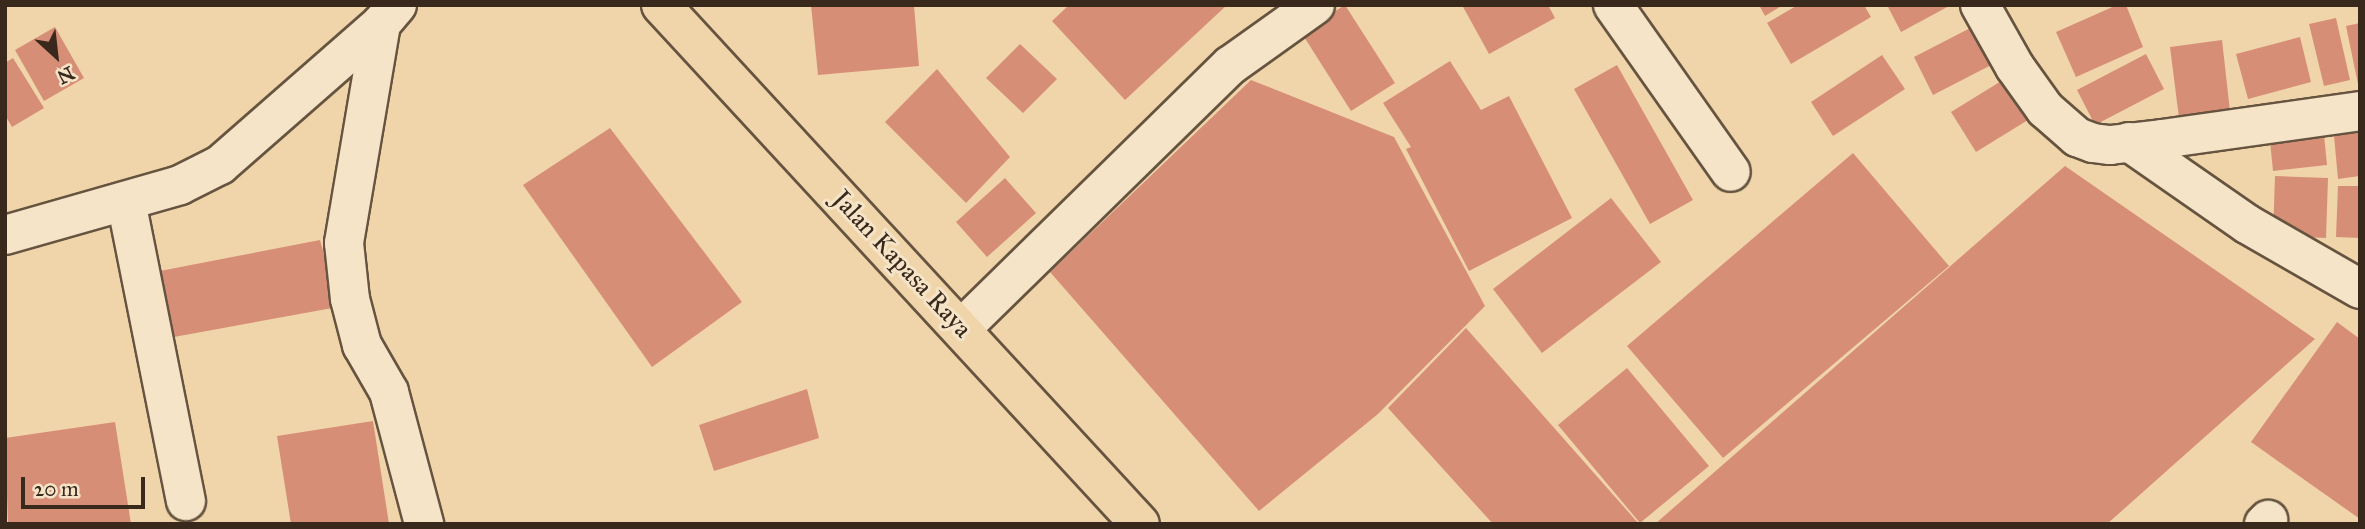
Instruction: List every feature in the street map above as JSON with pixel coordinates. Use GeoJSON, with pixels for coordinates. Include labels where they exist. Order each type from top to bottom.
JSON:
{"type":"FeatureCollection","features":[{"type":"Feature","properties":{"kind":"main road","name":"Jalan Kapasa Raya"},"geometry":{"type":"LineString","coordinates":[[661,5],[962,328],[1140,524]]}},
{"type":"Feature","properties":{"kind":"street"},"geometry":{"type":"LineString","coordinates":[[962,328],[1231,65],[1315,5]]}},
{"type":"Feature","properties":{"kind":"street"},"geometry":{"type":"LineString","coordinates":[[1613,5],[1731,172]]}},
{"type":"Feature","properties":{"kind":"street"},"geometry":{"type":"LineString","coordinates":[[1980,5],[2015,67],[2045,109],[2077,136],[2093,144],[2129,142],[2360,111]]}},
{"type":"Feature","properties":{"kind":"street"},"geometry":{"type":"LineString","coordinates":[[5,235],[180,185],[220,165],[389,14]]}},
{"type":"Feature","properties":{"kind":"street"},"geometry":{"type":"LineString","coordinates":[[389,14],[344,243],[350,299],[362,345],[389,392],[424,524]]}},
{"type":"Feature","properties":{"kind":"street"},"geometry":{"type":"LineString","coordinates":[[2129,142],[2247,224],[2360,289]]}},
{"type":"Feature","properties":{"kind":"street"},"geometry":{"type":"LineString","coordinates":[[126,201],[186,501]]}},
{"type":"Feature","properties":{"kind":"building"},"geometry":{"type":"Polygon","coordinates":[[[811,5],[914,5],[919,66],[818,75],[811,5]]]}},
{"type":"Feature","properties":{"kind":"building"},"geometry":{"type":"Polygon","coordinates":[[[1069,5],[1227,5],[1125,100],[1052,21],[1069,5]]]}},
{"type":"Feature","properties":{"kind":"building"},"geometry":{"type":"Polygon","coordinates":[[[1345,5],[1395,83],[1351,111],[1301,32],[1345,5]]]}},
{"type":"Feature","properties":{"kind":"building"},"geometry":{"type":"Polygon","coordinates":[[[1462,5],[1548,5],[1555,18],[1489,54],[1462,5]]]}},
{"type":"Feature","properties":{"kind":"building"},"geometry":{"type":"Polygon","coordinates":[[[1759,5],[1783,5],[1765,16],[1759,5]]]}},
{"type":"Feature","properties":{"kind":"building"},"geometry":{"type":"Polygon","coordinates":[[[1798,5],[1864,5],[1871,17],[1791,64],[1767,23],[1798,5]]]}},
{"type":"Feature","properties":{"kind":"building"},"geometry":{"type":"Polygon","coordinates":[[[1887,5],[1951,5],[1901,32],[1887,5]]]}},
{"type":"Feature","properties":{"kind":"building"},"geometry":{"type":"Polygon","coordinates":[[[2117,5],[2126,5],[2143,47],[2076,77],[2056,32],[2117,5]]]}},
{"type":"Feature","properties":{"kind":"building"},"geometry":{"type":"Polygon","coordinates":[[[2336,18],[2350,80],[2324,86],[2309,24],[2336,18]]]}},
{"type":"Feature","properties":{"kind":"building"},"geometry":{"type":"Polygon","coordinates":[[[1980,23],[1999,61],[1933,95],[1914,57],[1980,23]]]}},
{"type":"Feature","properties":{"kind":"building"},"geometry":{"type":"Polygon","coordinates":[[[2360,23],[2360,89],[2359,89],[2346,26],[2360,23]]]}},
{"type":"Feature","properties":{"kind":"building"},"geometry":{"type":"Polygon","coordinates":[[[55,27],[84,78],[44,101],[15,50],[55,27]]]}},
{"type":"Feature","properties":{"kind":"building"},"geometry":{"type":"Polygon","coordinates":[[[2300,37],[2311,82],[2248,99],[2236,54],[2300,37]]]}},
{"type":"Feature","properties":{"kind":"building"},"geometry":{"type":"Polygon","coordinates":[[[2222,40],[2231,120],[2180,126],[2170,47],[2222,40]]]}},
{"type":"Feature","properties":{"kind":"building"},"geometry":{"type":"Polygon","coordinates":[[[1020,44],[1057,79],[1023,113],[986,78],[1020,44]]]}},
{"type":"Feature","properties":{"kind":"building"},"geometry":{"type":"Polygon","coordinates":[[[2146,54],[2164,89],[2095,125],[2077,90],[2146,54]]]}},
{"type":"Feature","properties":{"kind":"building"},"geometry":{"type":"Polygon","coordinates":[[[1882,55],[1905,89],[1833,136],[1811,102],[1882,55]]]}},
{"type":"Feature","properties":{"kind":"building"},"geometry":{"type":"Polygon","coordinates":[[[13,58],[44,108],[12,127],[5,115],[5,63],[13,58]]]}},
{"type":"Feature","properties":{"kind":"building"},"geometry":{"type":"Polygon","coordinates":[[[1450,61],[1481,110],[1509,96],[1572,218],[1469,271],[1406,149],[1411,147],[1383,103],[1450,61]]]}},
{"type":"Feature","properties":{"kind":"building"},"geometry":{"type":"Polygon","coordinates":[[[1617,65],[1693,200],[1650,224],[1574,89],[1617,65]]]}},
{"type":"Feature","properties":{"kind":"building"},"geometry":{"type":"Polygon","coordinates":[[[937,69],[1010,157],[966,203],[885,122],[937,69]]]}},
{"type":"Feature","properties":{"kind":"building"},"geometry":{"type":"Polygon","coordinates":[[[2011,75],[2036,115],[1976,152],[1951,112],[2011,75]]]}},
{"type":"Feature","properties":{"kind":"building"},"geometry":{"type":"Polygon","coordinates":[[[1251,80],[1394,137],[1485,306],[1378,414],[1259,511],[1050,272],[1251,80]]]}},
{"type":"Feature","properties":{"kind":"building"},"geometry":{"type":"Polygon","coordinates":[[[2360,122],[2360,176],[2338,179],[2333,125],[2360,122]]]}},
{"type":"Feature","properties":{"kind":"building"},"geometry":{"type":"Polygon","coordinates":[[[2323,125],[2327,165],[2273,171],[2269,131],[2323,125]]]}},
{"type":"Feature","properties":{"kind":"building"},"geometry":{"type":"Polygon","coordinates":[[[610,128],[742,302],[652,367],[523,185],[610,128]]]}},
{"type":"Feature","properties":{"kind":"building"},"geometry":{"type":"Polygon","coordinates":[[[1853,153],[1949,266],[1723,458],[1627,346],[1853,153]]]}},
{"type":"Feature","properties":{"kind":"building"},"geometry":{"type":"Polygon","coordinates":[[[2065,166],[2315,339],[2107,524],[1655,524],[2065,166]]]}},
{"type":"Feature","properties":{"kind":"building"},"geometry":{"type":"Polygon","coordinates":[[[2275,176],[2328,178],[2326,238],[2273,236],[2275,176]]]}},
{"type":"Feature","properties":{"kind":"building"},"geometry":{"type":"Polygon","coordinates":[[[1005,178],[1036,213],[987,257],[956,222],[1005,178]]]}},
{"type":"Feature","properties":{"kind":"building"},"geometry":{"type":"Polygon","coordinates":[[[2338,186],[2360,186],[2360,238],[2336,237],[2338,186]]]}},
{"type":"Feature","properties":{"kind":"building"},"geometry":{"type":"Polygon","coordinates":[[[1611,198],[1661,262],[1542,353],[1493,289],[1611,198]]]}},
{"type":"Feature","properties":{"kind":"building"},"geometry":{"type":"Polygon","coordinates":[[[320,240],[338,307],[174,337],[160,271],[320,240]]]}},
{"type":"Feature","properties":{"kind":"building"},"geometry":{"type":"Polygon","coordinates":[[[2337,322],[2360,339],[2360,519],[2251,442],[2337,322]]]}},
{"type":"Feature","properties":{"kind":"building"},"geometry":{"type":"Polygon","coordinates":[[[1466,328],[1639,524],[1493,524],[1388,408],[1466,328]]]}},
{"type":"Feature","properties":{"kind":"building"},"geometry":{"type":"Polygon","coordinates":[[[1627,368],[1709,466],[1640,523],[1558,425],[1627,368]]]}},
{"type":"Feature","properties":{"kind":"building"},"geometry":{"type":"Polygon","coordinates":[[[807,389],[819,438],[714,471],[699,425],[807,389]]]}},
{"type":"Feature","properties":{"kind":"building"},"geometry":{"type":"Polygon","coordinates":[[[373,421],[389,524],[291,524],[277,436],[373,421]]]}},
{"type":"Feature","properties":{"kind":"building"},"geometry":{"type":"Polygon","coordinates":[[[115,422],[131,524],[8,524],[5,438],[115,422]]]}}]}
